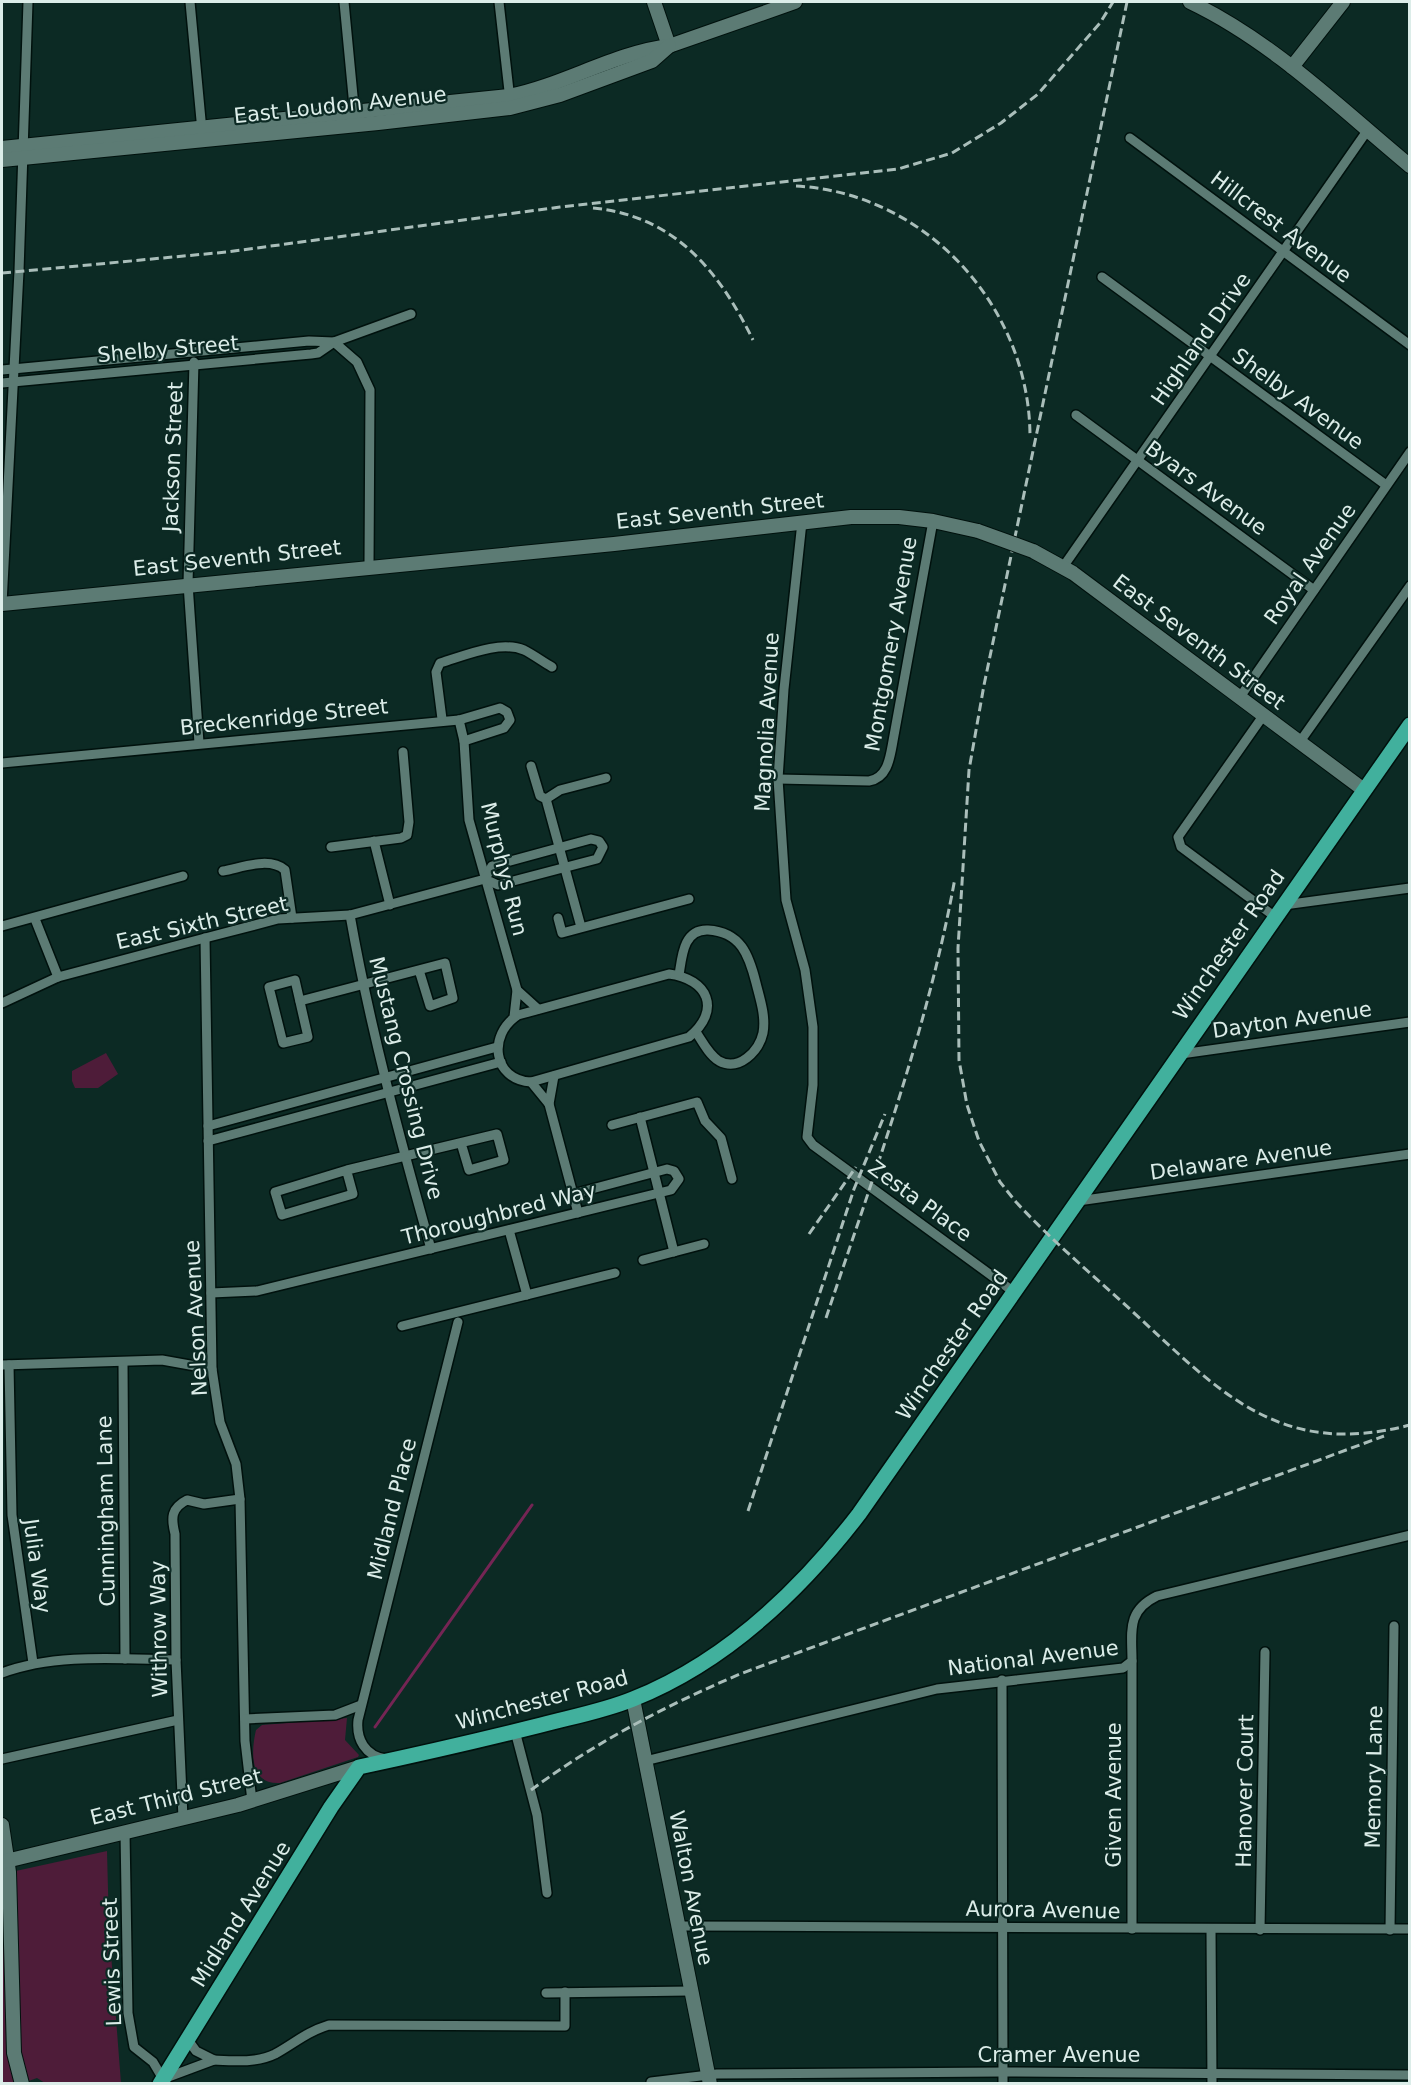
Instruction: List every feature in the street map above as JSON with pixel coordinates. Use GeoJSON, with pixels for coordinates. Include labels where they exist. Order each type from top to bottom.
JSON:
{"type":"FeatureCollection","features":[{"type":"Feature","properties":{"kind":"main road","name":"Winchester Road"},"geometry":{"type":"LineString","coordinates":[[359,1767],[515,1731],[633,1700],[691,1670],[741,1637],[763,1620],[808,1576],[860,1514],[1278,911],[1410,725]]}},
{"type":"Feature","properties":{"kind":"main road","name":"Midland Avenue"},"geometry":{"type":"LineString","coordinates":[[162,2081],[331,1807],[359,1767]]}},
{"type":"Feature","properties":{"kind":"street"},"geometry":{"type":"LineString","coordinates":[[2,604],[14,369],[28,2]]}},
{"type":"Feature","properties":{"kind":"street"},"geometry":{"type":"LineString","coordinates":[[190,2],[202,134]]}},
{"type":"Feature","properties":{"kind":"street"},"geometry":{"type":"LineString","coordinates":[[344,2],[356,119]]}},
{"type":"Feature","properties":{"kind":"street"},"geometry":{"type":"LineString","coordinates":[[499,2],[510,102]]}},
{"type":"Feature","properties":{"kind":"street"},"geometry":{"type":"LineString","coordinates":[[654,2],[669,46]]}},
{"type":"Feature","properties":{"kind":"street","name":"East Loudon Avenue"},"geometry":{"type":"LineString","coordinates":[[2,160],[22,152],[510,102],[648,49],[669,46],[795,2]]}},
{"type":"Feature","properties":{"kind":"street"},"geometry":{"type":"LineString","coordinates":[[1190,2],[1222,18],[1292,67],[1410,166]]}},
{"type":"Feature","properties":{"kind":"street"},"geometry":{"type":"LineString","coordinates":[[1292,67],[1343,2]]}},
{"type":"Feature","properties":{"kind":"street","name":"Highland Drive"},"geometry":{"type":"LineString","coordinates":[[1063,567],[1367,130]]}},
{"type":"Feature","properties":{"kind":"street","name":"Hillcrest Avenue"},"geometry":{"type":"LineString","coordinates":[[1130,138],[1410,345]]}},
{"type":"Feature","properties":{"kind":"street","name":"East Loudon Avenue"},"geometry":{"type":"LineString","coordinates":[[2,148],[22,152]]}},
{"type":"Feature","properties":{"kind":"street","name":"Shelby Avenue"},"geometry":{"type":"LineString","coordinates":[[1102,277],[1386,485]]}},
{"type":"Feature","properties":{"kind":"street","name":"Shelby Street"},"geometry":{"type":"LineString","coordinates":[[2,383],[318,353],[334,342],[411,314]]}},
{"type":"Feature","properties":{"kind":"street","name":"Shelby Street"},"geometry":{"type":"LineString","coordinates":[[2,370],[309,341],[334,342]]}},
{"type":"Feature","properties":{"kind":"street"},"geometry":{"type":"LineString","coordinates":[[334,342],[357,362],[370,390],[369,566]]}},
{"type":"Feature","properties":{"kind":"street","name":"Jackson Street"},"geometry":{"type":"LineString","coordinates":[[194,352],[188,584],[199,743]]}},
{"type":"Feature","properties":{"kind":"street","name":"Byars Avenue"},"geometry":{"type":"LineString","coordinates":[[1077,415],[1314,590]]}},
{"type":"Feature","properties":{"kind":"street","name":"Royal Avenue"},"geometry":{"type":"LineString","coordinates":[[1240,697],[1410,452]]}},
{"type":"Feature","properties":{"kind":"street","name":"East Seventh Street"},"geometry":{"type":"LineString","coordinates":[[2,604],[369,566],[614,544],[802,522],[876,516],[933,521],[978,531],[1033,551],[1063,567],[1364,790]]}},
{"type":"Feature","properties":{"kind":"street","name":"Montgomery Avenue"},"geometry":{"type":"LineString","coordinates":[[778,779],[869,781],[878,779],[886,770],[933,521]]}},
{"type":"Feature","properties":{"kind":"street","name":"Magnolia Avenue"},"geometry":{"type":"LineString","coordinates":[[802,522],[786,666],[778,779],[786,900],[805,970],[813,1026],[813,1085],[807,1137]]}},
{"type":"Feature","properties":{"kind":"street"},"geometry":{"type":"LineString","coordinates":[[1299,743],[1410,586]]}},
{"type":"Feature","properties":{"kind":"street"},"geometry":{"type":"LineString","coordinates":[[442,719],[436,672],[440,663],[494,648],[507,647],[523,650],[552,667]]}},
{"type":"Feature","properties":{"kind":"street","name":"Breckenridge Street"},"geometry":{"type":"LineString","coordinates":[[2,763],[442,719],[459,720],[500,708],[509,716],[508,725],[504,728],[464,741]]}},
{"type":"Feature","properties":{"kind":"street"},"geometry":{"type":"LineString","coordinates":[[1263,716],[1179,833],[1181,847],[1278,911],[1410,888]]}},
{"type":"Feature","properties":{"kind":"street","name":"Murphys Run"},"geometry":{"type":"LineString","coordinates":[[459,720],[464,741],[470,820],[517,990],[514,1017]]}},
{"type":"Feature","properties":{"kind":"street"},"geometry":{"type":"LineString","coordinates":[[331,847],[401,838],[408,829],[403,752]]}},
{"type":"Feature","properties":{"kind":"street"},"geometry":{"type":"LineString","coordinates":[[531,766],[540,796],[546,799],[581,927]]}},
{"type":"Feature","properties":{"kind":"street"},"geometry":{"type":"LineString","coordinates":[[546,799],[560,790],[606,778]]}},
{"type":"Feature","properties":{"kind":"street","name":"East Sixth Street"},"geometry":{"type":"LineString","coordinates":[[2,1003],[58,977],[278,919],[350,915],[485,879],[498,885],[597,859],[603,847],[599,841],[591,839],[492,866],[485,879]]}},
{"type":"Feature","properties":{"kind":"street"},"geometry":{"type":"LineString","coordinates":[[375,842],[390,904]]}},
{"type":"Feature","properties":{"kind":"street"},"geometry":{"type":"LineString","coordinates":[[223,871],[267,863],[278,864],[285,870],[292,918]]}},
{"type":"Feature","properties":{"kind":"street"},"geometry":{"type":"LineString","coordinates":[[2,926],[183,876]]}},
{"type":"Feature","properties":{"kind":"street"},"geometry":{"type":"LineString","coordinates":[[558,918],[561,933],[689,899]]}},
{"type":"Feature","properties":{"kind":"street","name":"Mustang Crossing Drive"},"geometry":{"type":"LineString","coordinates":[[350,915],[362,985],[388,1092],[431,1249]]}},
{"type":"Feature","properties":{"kind":"street"},"geometry":{"type":"LineString","coordinates":[[34,919],[58,977]]}},
{"type":"Feature","properties":{"kind":"street"},"geometry":{"type":"LineString","coordinates":[[679,975],[685,943],[692,935],[702,930],[714,930],[728,936],[742,945],[749,954],[763,1011],[763,1033],[758,1047],[750,1057],[730,1064],[719,1060],[710,1052],[696,1032]]}},
{"type":"Feature","properties":{"kind":"street","name":"Nelson Avenue"},"geometry":{"type":"LineString","coordinates":[[205,938],[212,1369],[220,1422],[236,1464],[240,1499],[246,1760],[252,1801]]}},
{"type":"Feature","properties":{"kind":"street"},"geometry":{"type":"LineString","coordinates":[[300,1001],[444,963],[453,998],[430,1006],[419,970]]}},
{"type":"Feature","properties":{"kind":"street"},"geometry":{"type":"LineString","coordinates":[[531,1082],[682,1040],[696,1032],[706,1018],[708,1007],[704,994],[696,982],[679,975],[669,974],[525,1013],[514,1017],[504,1026],[497,1047],[501,1062],[516,1077],[531,1082],[549,1104],[578,1213]]}},
{"type":"Feature","properties":{"kind":"street"},"geometry":{"type":"LineString","coordinates":[[295,980],[300,1001],[308,1037],[282,1043],[269,987],[295,980]]}},
{"type":"Feature","properties":{"kind":"street"},"geometry":{"type":"LineString","coordinates":[[517,990],[538,1010]]}},
{"type":"Feature","properties":{"kind":"street","name":"Dayton Avenue"},"geometry":{"type":"LineString","coordinates":[[1179,1054],[1410,1022]]}},
{"type":"Feature","properties":{"kind":"street"},"geometry":{"type":"LineString","coordinates":[[208,1126],[497,1047]]}},
{"type":"Feature","properties":{"kind":"street"},"geometry":{"type":"LineString","coordinates":[[208,1141],[501,1062]]}},
{"type":"Feature","properties":{"kind":"street"},"geometry":{"type":"LineString","coordinates":[[549,1104],[554,1076]]}},
{"type":"Feature","properties":{"kind":"street"},"geometry":{"type":"LineString","coordinates":[[612,1125],[697,1102],[705,1122],[721,1138],[732,1179]]}},
{"type":"Feature","properties":{"kind":"street"},"geometry":{"type":"LineString","coordinates":[[640,1117],[674,1252]]}},
{"type":"Feature","properties":{"kind":"street"},"geometry":{"type":"LineString","coordinates":[[347,1172],[353,1194],[282,1215],[275,1191],[347,1172],[406,1158],[461,1143],[497,1134],[504,1160],[469,1170],[461,1143]]}},
{"type":"Feature","properties":{"kind":"street","name":"Zesta Place"},"geometry":{"type":"LineString","coordinates":[[807,1137],[813,1145],[1014,1292]]}},
{"type":"Feature","properties":{"kind":"street","name":"Delaware Avenue"},"geometry":{"type":"LineString","coordinates":[[1077,1200],[1410,1154]]}},
{"type":"Feature","properties":{"kind":"street","name":"Thoroughbred Way"},"geometry":{"type":"LineString","coordinates":[[211,1293],[257,1291],[509,1230],[675,1188],[679,1179],[671,1169],[573,1194]]}},
{"type":"Feature","properties":{"kind":"street"},"geometry":{"type":"LineString","coordinates":[[509,1230],[527,1295]]}},
{"type":"Feature","properties":{"kind":"street"},"geometry":{"type":"LineString","coordinates":[[644,1260],[704,1244]]}},
{"type":"Feature","properties":{"kind":"street"},"geometry":{"type":"LineString","coordinates":[[402,1326],[615,1273]]}},
{"type":"Feature","properties":{"kind":"street","name":"Midland Place"},"geometry":{"type":"LineString","coordinates":[[394,1760],[371,1755],[361,1741],[357,1728],[458,1322]]}},
{"type":"Feature","properties":{"kind":"street"},"geometry":{"type":"LineString","coordinates":[[5,1365],[162,1360],[212,1369]]}},
{"type":"Feature","properties":{"kind":"street","name":"Cunningham Lane"},"geometry":{"type":"LineString","coordinates":[[123,1362],[125,1659]]}},
{"type":"Feature","properties":{"kind":"street","name":"Julia Way"},"geometry":{"type":"LineString","coordinates":[[5,1365],[12,1515],[33,1663]]}},
{"type":"Feature","properties":{"kind":"street","name":"Withrow Way"},"geometry":{"type":"LineString","coordinates":[[183,1818],[176,1660],[175,1534],[172,1516],[175,1508],[187,1500],[204,1504],[240,1499]]}},
{"type":"Feature","properties":{"kind":"street","name":"National Avenue"},"geometry":{"type":"LineString","coordinates":[[645,1761],[905,1695],[1002,1680],[1120,1669],[1132,1661],[1134,1616],[1145,1602],[1157,1596],[1410,1535]]}},
{"type":"Feature","properties":{"kind":"street","name":"Memory Lane"},"geometry":{"type":"LineString","coordinates":[[1390,1929],[1394,1626]]}},
{"type":"Feature","properties":{"kind":"street","name":"Hanover Court"},"geometry":{"type":"LineString","coordinates":[[1260,1930],[1265,1652]]}},
{"type":"Feature","properties":{"kind":"street"},"geometry":{"type":"LineString","coordinates":[[2,1673],[33,1663],[125,1659],[176,1660]]}},
{"type":"Feature","properties":{"kind":"street","name":"Given Avenue"},"geometry":{"type":"LineString","coordinates":[[1132,1661],[1132,1929]]}},
{"type":"Feature","properties":{"kind":"street"},"geometry":{"type":"LineString","coordinates":[[1002,1680],[1003,2084]]}},
{"type":"Feature","properties":{"kind":"street","name":"Walton Avenue"},"geometry":{"type":"LineString","coordinates":[[633,1700],[676,1926],[709,2079]]}},
{"type":"Feature","properties":{"kind":"street"},"geometry":{"type":"LineString","coordinates":[[245,1719],[335,1714],[361,1705]]}},
{"type":"Feature","properties":{"kind":"street"},"geometry":{"type":"LineString","coordinates":[[2,1760],[178,1720]]}},
{"type":"Feature","properties":{"kind":"street"},"geometry":{"type":"LineString","coordinates":[[515,1731],[537,1815],[547,1893]]}},
{"type":"Feature","properties":{"kind":"street","name":"East Third Street"},"geometry":{"type":"LineString","coordinates":[[4,1861],[252,1801],[359,1767]]}},
{"type":"Feature","properties":{"kind":"street"},"geometry":{"type":"LineString","coordinates":[[2,1825],[14,2053],[22,2084]]}},
{"type":"Feature","properties":{"kind":"street","name":"Lewis Street"},"geometry":{"type":"LineString","coordinates":[[125,1832],[128,2013],[134,2047],[153,2062],[162,2081]]}},
{"type":"Feature","properties":{"kind":"street","name":"Aurora Avenue"},"geometry":{"type":"LineString","coordinates":[[676,1926],[1410,1929]]}},
{"type":"Feature","properties":{"kind":"street"},"geometry":{"type":"LineString","coordinates":[[1211,1929],[1212,2084]]}},
{"type":"Feature","properties":{"kind":"street"},"geometry":{"type":"LineString","coordinates":[[546,1993],[690,1991]]}},
{"type":"Feature","properties":{"kind":"street"},"geometry":{"type":"LineString","coordinates":[[162,2081],[214,2060],[262,2059],[275,2054],[313,2030],[329,2025],[565,2026],[565,1992]]}},
{"type":"Feature","properties":{"kind":"street"},"geometry":{"type":"LineString","coordinates":[[188,2040],[196,2051],[214,2060]]}},
{"type":"Feature","properties":{"kind":"street","name":"Cramer Avenue"},"geometry":{"type":"LineString","coordinates":[[651,2082],[1003,2072],[1212,2073],[1366,2079],[1384,2079],[1410,2074]]}},
{"type":"Feature","properties":{"kind":"shaded area"},"geometry":{"type":"Polygon","coordinates":[[[106,1053],[118,1074],[98,1088],[75,1088],[72,1071],[106,1053]]]}},
{"type":"Feature","properties":{"kind":"shaded area"},"geometry":{"type":"Polygon","coordinates":[[[347,1718],[345,1740],[359,1755],[358,1757],[280,1783],[262,1779],[257,1773],[253,1747],[256,1730],[262,1725],[347,1718]]]}},
{"type":"Feature","properties":{"kind":"shaded area"},"geometry":{"type":"Polygon","coordinates":[[[107,1851],[109,1928],[121,2083],[45,2083],[37,2078],[23,2083],[2,2084],[2,1874],[107,1851]]]}},
{"type":"Feature","properties":{"kind":"waterway"},"geometry":{"type":"LineString","coordinates":[[375,1727],[532,1505]]}},
{"type":"Feature","properties":{"kind":"railway"},"geometry":{"type":"LineString","coordinates":[[2,273],[227,252],[560,207],[898,169],[952,153],[1001,123],[1038,94],[1100,23],[1113,2]]}},
{"type":"Feature","properties":{"kind":"railway"},"geometry":{"type":"LineString","coordinates":[[1127,2],[984,685],[969,770],[958,948],[959,1060],[967,1105],[979,1141],[1000,1182],[1016,1202],[1058,1244],[1164,1341],[1224,1392],[1255,1411],[1288,1425],[1324,1433],[1364,1433],[1410,1425]]}},
{"type":"Feature","properties":{"kind":"railway"},"geometry":{"type":"LineString","coordinates":[[796,186],[844,194],[888,210],[928,234],[962,266],[991,303],[1012,344],[1025,389],[1030,437]]}},
{"type":"Feature","properties":{"kind":"railway"},"geometry":{"type":"LineString","coordinates":[[593,208],[622,213],[648,222],[671,235],[691,251],[725,291],[753,340]]}},
{"type":"Feature","properties":{"kind":"railway"},"geometry":{"type":"LineString","coordinates":[[826,1318],[915,1045],[944,934],[955,878]]}},
{"type":"Feature","properties":{"kind":"railway"},"geometry":{"type":"LineString","coordinates":[[748,1511],[854,1189],[885,1114]]}},
{"type":"Feature","properties":{"kind":"railway"},"geometry":{"type":"LineString","coordinates":[[809,1234],[856,1167]]}},
{"type":"Feature","properties":{"kind":"railway"},"geometry":{"type":"LineString","coordinates":[[531,1790],[581,1756],[632,1726],[740,1674],[1384,1436]]}}]}
